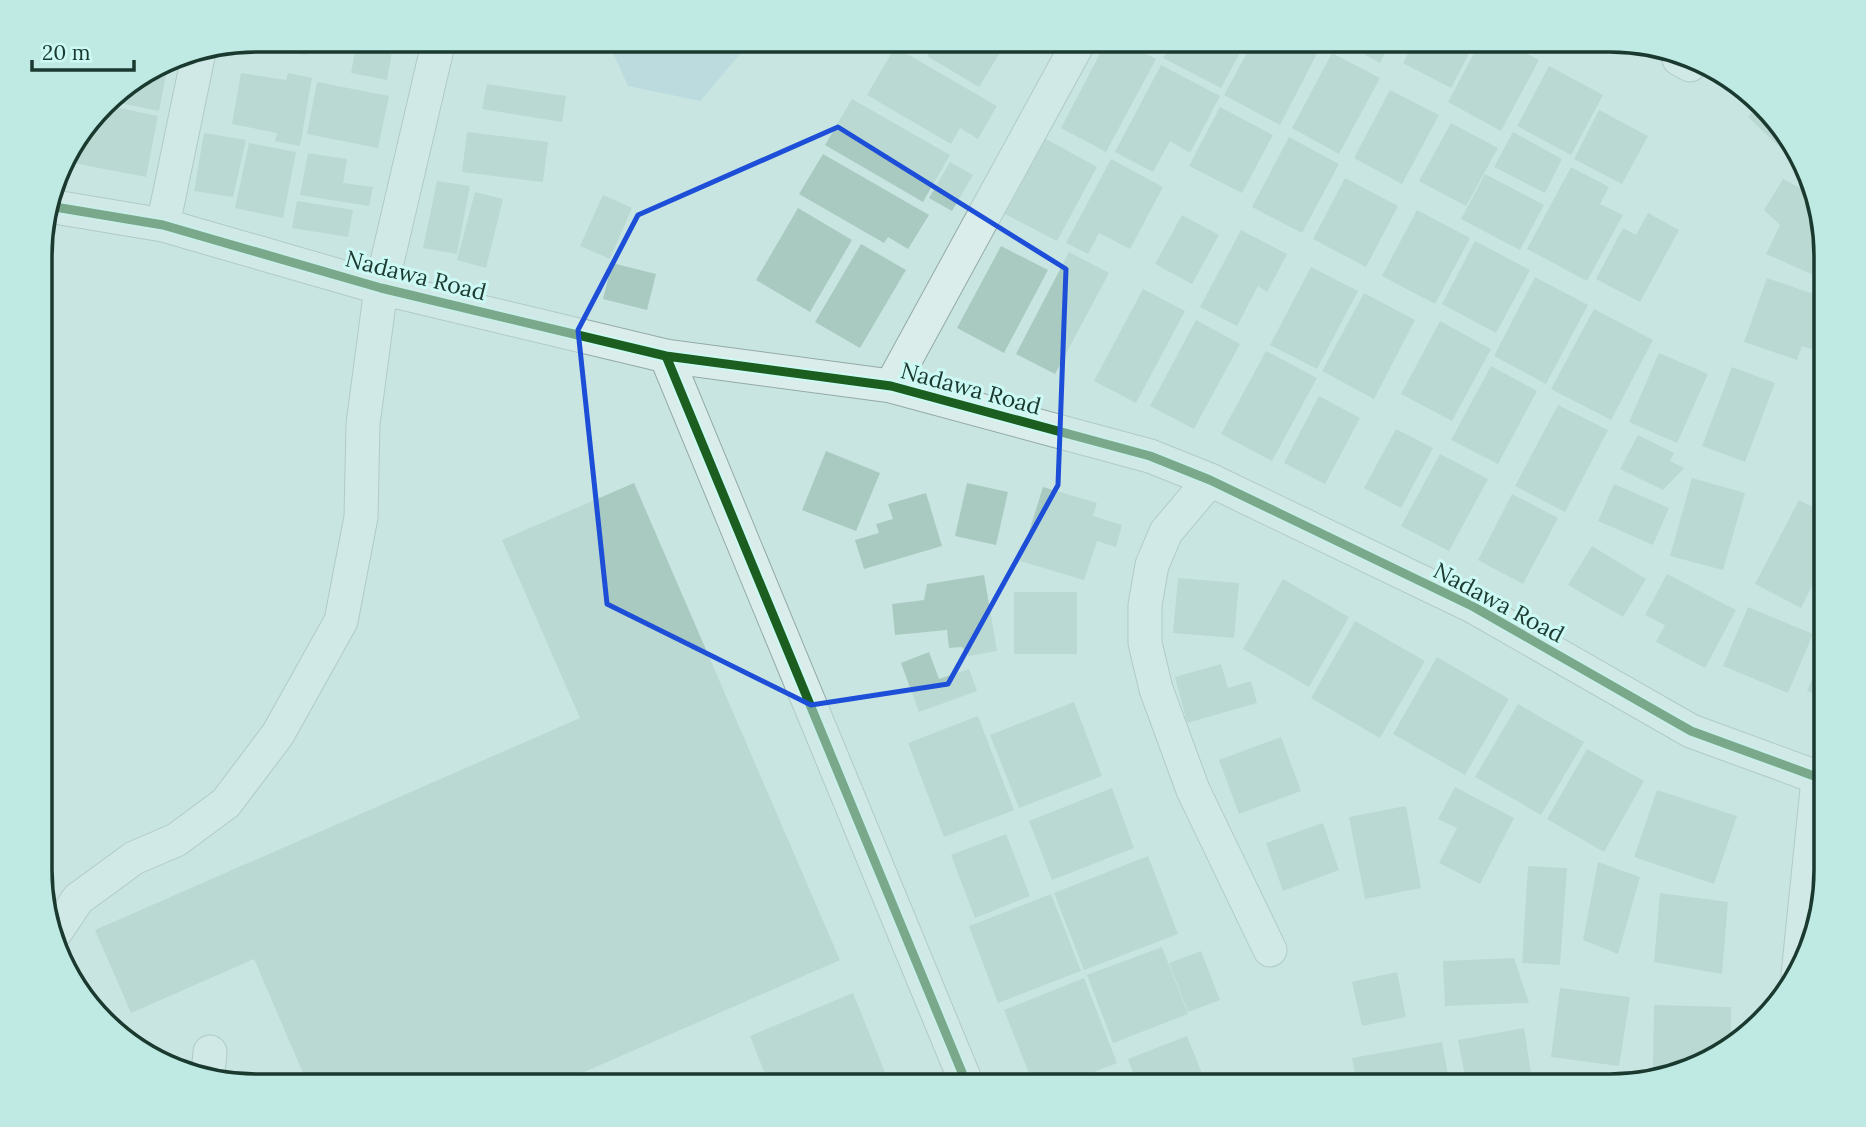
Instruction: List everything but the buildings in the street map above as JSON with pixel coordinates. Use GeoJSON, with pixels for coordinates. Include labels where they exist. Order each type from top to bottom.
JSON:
{"type":"FeatureCollection","features":[{"type":"Feature","properties":{"kind":"street"},"geometry":{"type":"LineString","coordinates":[[60,926],[78,899],[134,858],[176,840],[226,803],[278,734],[341,621],[361,517],[363,424],[381,288],[436,52]]}},
{"type":"Feature","properties":{"kind":"street"},"geometry":{"type":"LineString","coordinates":[[891,386],[1073,52]]}},
{"type":"Feature","properties":{"kind":"street"},"geometry":{"type":"LineString","coordinates":[[163,225],[197,62]]}},
{"type":"Feature","properties":{"kind":"street","name":"Nadawa Road"},"geometry":{"type":"LineString","coordinates":[[58,208],[163,225],[381,288],[666,356],[891,386],[1150,456],[1210,480],[1474,607],[1691,731],[1813,776]]}},
{"type":"Feature","properties":{"kind":"street"},"geometry":{"type":"LineString","coordinates":[[666,356],[963,1074]]}},
{"type":"Feature","properties":{"kind":"street"},"geometry":{"type":"LineString","coordinates":[[1210,480],[1166,532],[1152,565],[1145,605],[1145,643],[1156,689],[1193,790],[1270,950]]}},
{"type":"Feature","properties":{"kind":"street"},"geometry":{"type":"LineString","coordinates":[[1803,937],[1813,852]]}},
{"type":"Feature","properties":{"kind":"highlighted area"},"geometry":{"type":"Polygon","coordinates":[[[838,127],[1066,269],[1058,485],[948,684],[811,705],[607,604],[578,330],[638,215],[838,127]]]}},
{"type":"Feature","properties":{"kind":"shaded area"},"geometry":{"type":"Polygon","coordinates":[[[612,52],[742,52],[700,101],[628,86],[612,52]]]}},
{"type":"Feature","properties":{"kind":"cycle path"},"geometry":{"type":"LineString","coordinates":[[58,208],[163,225],[381,288],[666,356],[891,386],[1150,456],[1210,480],[1474,607],[1691,731],[1813,776]]}},
{"type":"Feature","properties":{"kind":"cycle path"},"geometry":{"type":"LineString","coordinates":[[666,356],[963,1074]]}}]}
